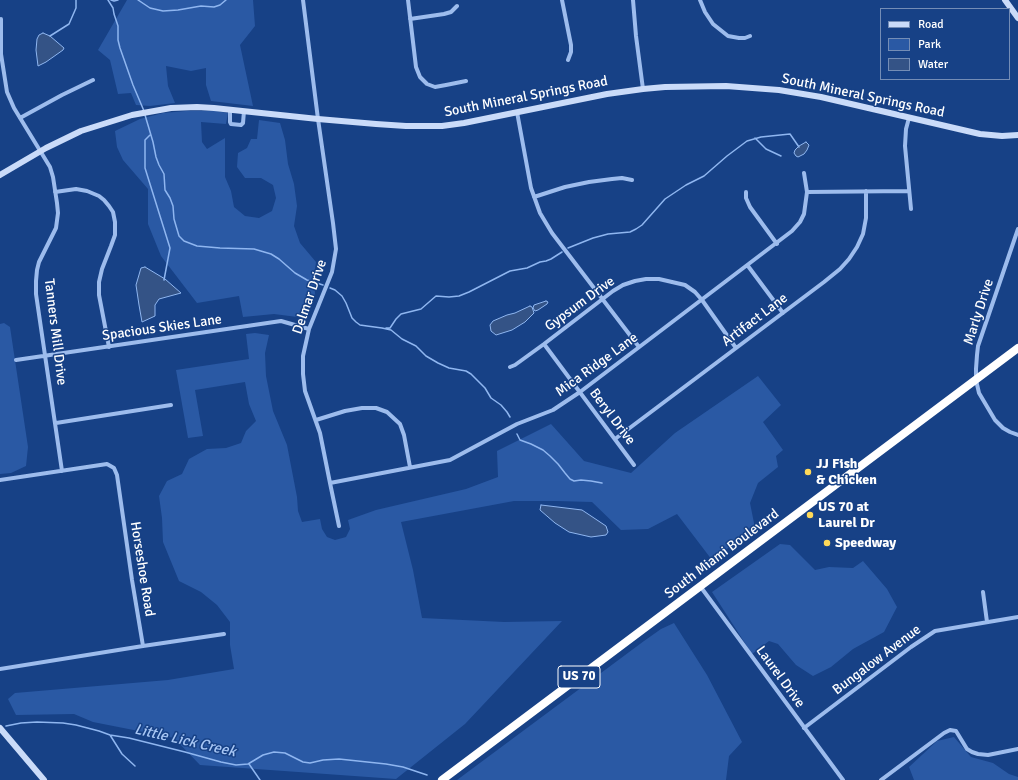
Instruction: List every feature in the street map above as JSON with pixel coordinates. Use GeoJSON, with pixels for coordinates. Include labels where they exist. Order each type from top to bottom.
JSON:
{"type":"FeatureCollection","features":[{"type":"Feature","properties":{"kind":"highway","name":"South Miami Boulevard"},"geometry":{"type":"LineString","coordinates":[[442,780],[1018,348]]}},
{"type":"Feature","properties":{"kind":"street","name":"Delmar Drive"},"geometry":{"type":"LineString","coordinates":[[303,0],[336,249],[332,272],[309,330],[303,356],[303,374],[305,391],[320,433],[339,526]]}},
{"type":"Feature","properties":{"kind":"street"},"geometry":{"type":"LineString","coordinates":[[408,0],[416,67],[420,77],[427,84],[435,86],[446,86],[466,81]]}},
{"type":"Feature","properties":{"kind":"street"},"geometry":{"type":"LineString","coordinates":[[562,0],[572,52],[568,60]]}},
{"type":"Feature","properties":{"kind":"street"},"geometry":{"type":"LineString","coordinates":[[633,0],[643,89]]}},
{"type":"Feature","properties":{"kind":"street"},"geometry":{"type":"LineString","coordinates":[[700,0],[705,12],[713,24],[728,36],[739,38],[746,38],[750,36]]}},
{"type":"Feature","properties":{"kind":"street"},"geometry":{"type":"LineString","coordinates":[[1005,0],[1018,18]]}},
{"type":"Feature","properties":{"kind":"street"},"geometry":{"type":"LineString","coordinates":[[410,19],[444,14],[451,12],[457,6]]}},
{"type":"Feature","properties":{"kind":"street","name":"Tanners Mill Drive"},"geometry":{"type":"LineString","coordinates":[[1,19],[1,54],[7,92],[14,108],[50,168],[53,177],[58,213],[56,228],[39,262],[37,270],[36,294],[62,471]]}},
{"type":"Feature","properties":{"kind":"street"},"geometry":{"type":"LineString","coordinates":[[20,118],[93,80]]}},
{"type":"Feature","properties":{"kind":"street","name":"South Mineral Springs Road"},"geometry":{"type":"LineString","coordinates":[[0,175],[40,151],[81,131],[145,112],[181,107],[197,107],[406,126],[432,126],[464,123],[603,95],[665,87],[714,86],[779,90],[821,97],[980,134],[1002,136],[1018,135]]}},
{"type":"Feature","properties":{"kind":"street"},"geometry":{"type":"LineString","coordinates":[[230,110],[230,122],[232,124],[241,125],[243,122],[244,111]]}},
{"type":"Feature","properties":{"kind":"street"},"geometry":{"type":"LineString","coordinates":[[517,112],[531,188],[540,213],[552,233],[639,347]]}},
{"type":"Feature","properties":{"kind":"street"},"geometry":{"type":"LineString","coordinates":[[908,118],[905,146],[911,209]]}},
{"type":"Feature","properties":{"kind":"street","name":"Mica Ridge Lane"},"geometry":{"type":"LineString","coordinates":[[330,482],[450,460],[517,424],[553,410],[580,392],[777,244],[792,231],[800,222],[804,214],[807,192],[804,173]]}},
{"type":"Feature","properties":{"kind":"street"},"geometry":{"type":"LineString","coordinates":[[534,197],[565,187],[589,182],[622,178],[632,180]]}},
{"type":"Feature","properties":{"kind":"street"},"geometry":{"type":"LineString","coordinates":[[55,192],[76,190],[87,191],[104,200],[113,212],[115,234],[102,269],[99,282],[99,295],[109,347]]}},
{"type":"Feature","properties":{"kind":"street","name":"Artifact Lane"},"geometry":{"type":"LineString","coordinates":[[614,439],[840,269],[857,247],[863,234],[866,218],[866,191]]}},
{"type":"Feature","properties":{"kind":"street"},"geometry":{"type":"LineString","coordinates":[[807,192],[909,191]]}},
{"type":"Feature","properties":{"kind":"street"},"geometry":{"type":"LineString","coordinates":[[746,192],[746,198],[750,206],[777,244]]}},
{"type":"Feature","properties":{"kind":"street","name":"Marly Drive"},"geometry":{"type":"LineString","coordinates":[[1018,229],[978,346],[976,380],[981,397],[995,420],[1003,428],[1018,435]]}},
{"type":"Feature","properties":{"kind":"street"},"geometry":{"type":"LineString","coordinates":[[748,266],[783,313]]}},
{"type":"Feature","properties":{"kind":"street","name":"Gypsum Drive"},"geometry":{"type":"LineString","coordinates":[[510,367],[544,344],[613,291],[623,285],[646,279],[659,279],[685,285],[695,292],[736,348]]}},
{"type":"Feature","properties":{"kind":"street","name":"Spacious Skies Lane"},"geometry":{"type":"LineString","coordinates":[[16,360],[281,321],[309,330]]}},
{"type":"Feature","properties":{"kind":"street","name":"Beryl Drive"},"geometry":{"type":"LineString","coordinates":[[544,344],[634,465]]}},
{"type":"Feature","properties":{"kind":"street"},"geometry":{"type":"LineString","coordinates":[[56,423],[171,405]]}},
{"type":"Feature","properties":{"kind":"street"},"geometry":{"type":"LineString","coordinates":[[316,420],[345,411],[362,408],[376,408],[387,412],[400,424],[404,434],[410,467]]}},
{"type":"Feature","properties":{"kind":"street","name":"Horseshoe Road"},"geometry":{"type":"LineString","coordinates":[[0,480],[106,464],[114,468],[116,471],[143,646]]}},
{"type":"Feature","properties":{"kind":"street","name":"Laurel Drive"},"geometry":{"type":"LineString","coordinates":[[700,586],[843,780]]}},
{"type":"Feature","properties":{"kind":"street"},"geometry":{"type":"LineString","coordinates":[[983,592],[987,622]]}},
{"type":"Feature","properties":{"kind":"street","name":"Bungalow Avenue"},"geometry":{"type":"LineString","coordinates":[[804,728],[911,647],[936,631],[1018,617]]}},
{"type":"Feature","properties":{"kind":"street"},"geometry":{"type":"LineString","coordinates":[[0,669],[224,634]]}},
{"type":"Feature","properties":{"kind":"street"},"geometry":{"type":"LineString","coordinates":[[0,728],[44,780]]}},
{"type":"Feature","properties":{"kind":"street"},"geometry":{"type":"LineString","coordinates":[[881,780],[944,732],[950,730],[956,731],[968,748],[972,752],[978,754],[988,754],[1018,749]]}},
{"type":"Feature","properties":{"kind":"green space"},"geometry":{"type":"Polygon","coordinates":[[[127,0],[253,0],[255,26],[240,45],[253,106],[211,101],[206,85],[206,68],[191,71],[166,66],[168,86],[175,103],[150,106],[136,105],[131,93],[118,94],[110,60],[98,50],[127,0]]]}},
{"type":"Feature","properties":{"kind":"green space"},"geometry":{"type":"Polygon","coordinates":[[[216,111],[228,113],[226,124],[201,122],[202,142],[207,149],[225,138],[225,177],[231,191],[234,207],[245,216],[259,218],[272,211],[276,198],[273,185],[261,178],[245,178],[237,167],[238,153],[247,148],[251,139],[257,139],[259,120],[280,123],[285,140],[288,164],[294,184],[297,206],[294,226],[300,243],[316,262],[314,277],[315,294],[305,318],[274,314],[243,317],[239,296],[197,303],[161,256],[148,224],[148,189],[123,160],[117,147],[115,131],[140,119],[163,113],[216,111]]]}},
{"type":"Feature","properties":{"kind":"green space"},"geometry":{"type":"Polygon","coordinates":[[[4,323],[10,327],[28,447],[26,466],[11,473],[0,474],[0,324],[4,323]]]}},
{"type":"Feature","properties":{"kind":"green space"},"geometry":{"type":"Polygon","coordinates":[[[255,333],[269,335],[265,353],[266,376],[273,411],[287,445],[297,497],[298,511],[302,522],[320,519],[322,529],[327,537],[335,540],[346,537],[350,529],[348,520],[376,510],[466,489],[498,477],[497,451],[551,424],[584,461],[631,473],[675,433],[758,376],[781,405],[763,422],[783,450],[776,456],[778,467],[758,483],[750,503],[755,528],[712,560],[677,514],[648,529],[621,530],[592,502],[514,501],[401,522],[413,570],[422,618],[504,622],[562,621],[465,724],[396,779],[200,765],[174,738],[93,722],[74,714],[16,715],[8,699],[15,693],[168,680],[234,669],[230,645],[230,622],[217,605],[201,592],[179,581],[163,542],[159,496],[167,481],[182,474],[189,459],[207,449],[226,448],[241,443],[246,431],[256,421],[249,404],[245,382],[195,390],[203,436],[188,438],[176,370],[249,359],[246,334],[255,333]]]}},
{"type":"Feature","properties":{"kind":"green space"},"geometry":{"type":"Polygon","coordinates":[[[780,544],[790,545],[815,570],[829,567],[853,568],[863,561],[887,589],[897,607],[884,632],[853,649],[831,667],[813,676],[796,665],[778,644],[769,641],[752,654],[712,592],[780,544]]]}},
{"type":"Feature","properties":{"kind":"green space"},"geometry":{"type":"Polygon","coordinates":[[[674,623],[707,675],[742,742],[729,756],[726,780],[457,780],[644,641],[661,629],[674,623]]]}},
{"type":"Feature","properties":{"kind":"green space"},"geometry":{"type":"Polygon","coordinates":[[[954,737],[971,757],[993,763],[1009,774],[1018,777],[1018,780],[914,780],[909,767],[937,741],[954,737]]]}},
{"type":"Feature","properties":{"kind":"water"},"geometry":{"type":"Polygon","coordinates":[[[43,33],[50,36],[64,48],[46,62],[38,66],[36,50],[37,39],[39,35],[43,33]]]}},
{"type":"Feature","properties":{"kind":"water"},"geometry":{"type":"Polygon","coordinates":[[[806,142],[809,145],[807,150],[804,154],[798,157],[796,156],[794,153],[795,150],[806,142]]]}},
{"type":"Feature","properties":{"kind":"water"},"geometry":{"type":"Polygon","coordinates":[[[145,267],[165,279],[181,293],[159,299],[155,305],[155,316],[142,322],[136,285],[141,268],[145,267]]]}},
{"type":"Feature","properties":{"kind":"water"},"geometry":{"type":"Polygon","coordinates":[[[546,301],[548,302],[547,304],[535,311],[533,308],[534,305],[546,301]]]}},
{"type":"Feature","properties":{"kind":"water"},"geometry":{"type":"Polygon","coordinates":[[[530,306],[532,307],[534,313],[525,322],[512,330],[496,335],[491,331],[490,325],[493,321],[530,306]]]}},
{"type":"Feature","properties":{"kind":"water"},"geometry":{"type":"Polygon","coordinates":[[[541,505],[582,510],[606,526],[608,532],[606,535],[591,537],[569,532],[555,523],[540,510],[541,505]]]}},
{"type":"Feature","properties":{"kind":"waterway"},"geometry":{"type":"LineString","coordinates":[[50,36],[69,24],[76,8],[76,0]]}},
{"type":"Feature","properties":{"kind":"waterway"},"geometry":{"type":"LineString","coordinates":[[108,0],[113,8],[118,26],[118,40],[120,48],[144,111]]}},
{"type":"Feature","properties":{"kind":"waterway"},"geometry":{"type":"LineString","coordinates":[[111,0],[118,0]]}},
{"type":"Feature","properties":{"kind":"waterway"},"geometry":{"type":"LineString","coordinates":[[138,0],[150,8],[163,11],[201,6],[214,7],[220,5],[226,0]]}},
{"type":"Feature","properties":{"kind":"waterway"},"geometry":{"type":"LineString","coordinates":[[145,115],[156,157],[164,174],[165,190],[173,206],[174,219],[179,236],[184,241],[197,246],[254,249],[271,254],[295,273],[307,280],[323,285]]}},
{"type":"Feature","properties":{"kind":"waterway"},"geometry":{"type":"LineString","coordinates":[[568,248],[593,238],[608,234],[630,232],[636,229],[642,225],[665,199],[686,185],[704,176],[747,141],[761,137],[790,134],[799,147]]}},
{"type":"Feature","properties":{"kind":"waterway"},"geometry":{"type":"LineString","coordinates":[[150,135],[145,140],[145,168],[170,248],[164,280]]}},
{"type":"Feature","properties":{"kind":"waterway"},"geometry":{"type":"LineString","coordinates":[[755,138],[766,149],[781,156]]}},
{"type":"Feature","properties":{"kind":"waterway"},"geometry":{"type":"LineString","coordinates":[[386,328],[390,328],[401,314],[421,309],[436,296],[459,296],[510,271],[527,268],[551,259],[562,252]]}},
{"type":"Feature","properties":{"kind":"waterway"},"geometry":{"type":"LineString","coordinates":[[330,288],[342,296],[352,318],[360,325],[391,330],[402,339],[416,346],[426,356],[438,363],[449,368],[466,371],[471,374],[485,388],[491,398],[501,405],[510,417]]}},
{"type":"Feature","properties":{"kind":"waterway"},"geometry":{"type":"LineString","coordinates":[[517,434],[520,440],[543,450],[558,464],[570,479],[574,481],[581,480],[602,483]]}},
{"type":"Feature","properties":{"kind":"waterway","name":"Little Lick Creek"},"geometry":{"type":"LineString","coordinates":[[6,726],[37,722],[76,725],[110,735],[129,738],[236,765],[248,764],[263,755],[274,752],[285,753],[303,762],[310,763],[339,759],[403,767],[427,775]]}},
{"type":"Feature","properties":{"kind":"waterway"},"geometry":{"type":"LineString","coordinates":[[110,735],[122,754],[135,766]]}},
{"type":"Feature","properties":{"kind":"waterway"},"geometry":{"type":"LineString","coordinates":[[249,764],[260,780]]}},
{"type":"Feature","properties":{"kind":"place","name":"JJ Fish & Chicken"},"geometry":{"type":"Point","coordinates":[808,472]}},
{"type":"Feature","properties":{"kind":"place","name":"US 70 at Laurel Dr"},"geometry":{"type":"Point","coordinates":[810,515]}},
{"type":"Feature","properties":{"kind":"place","name":"Speedway"},"geometry":{"type":"Point","coordinates":[827,543]}}]}
